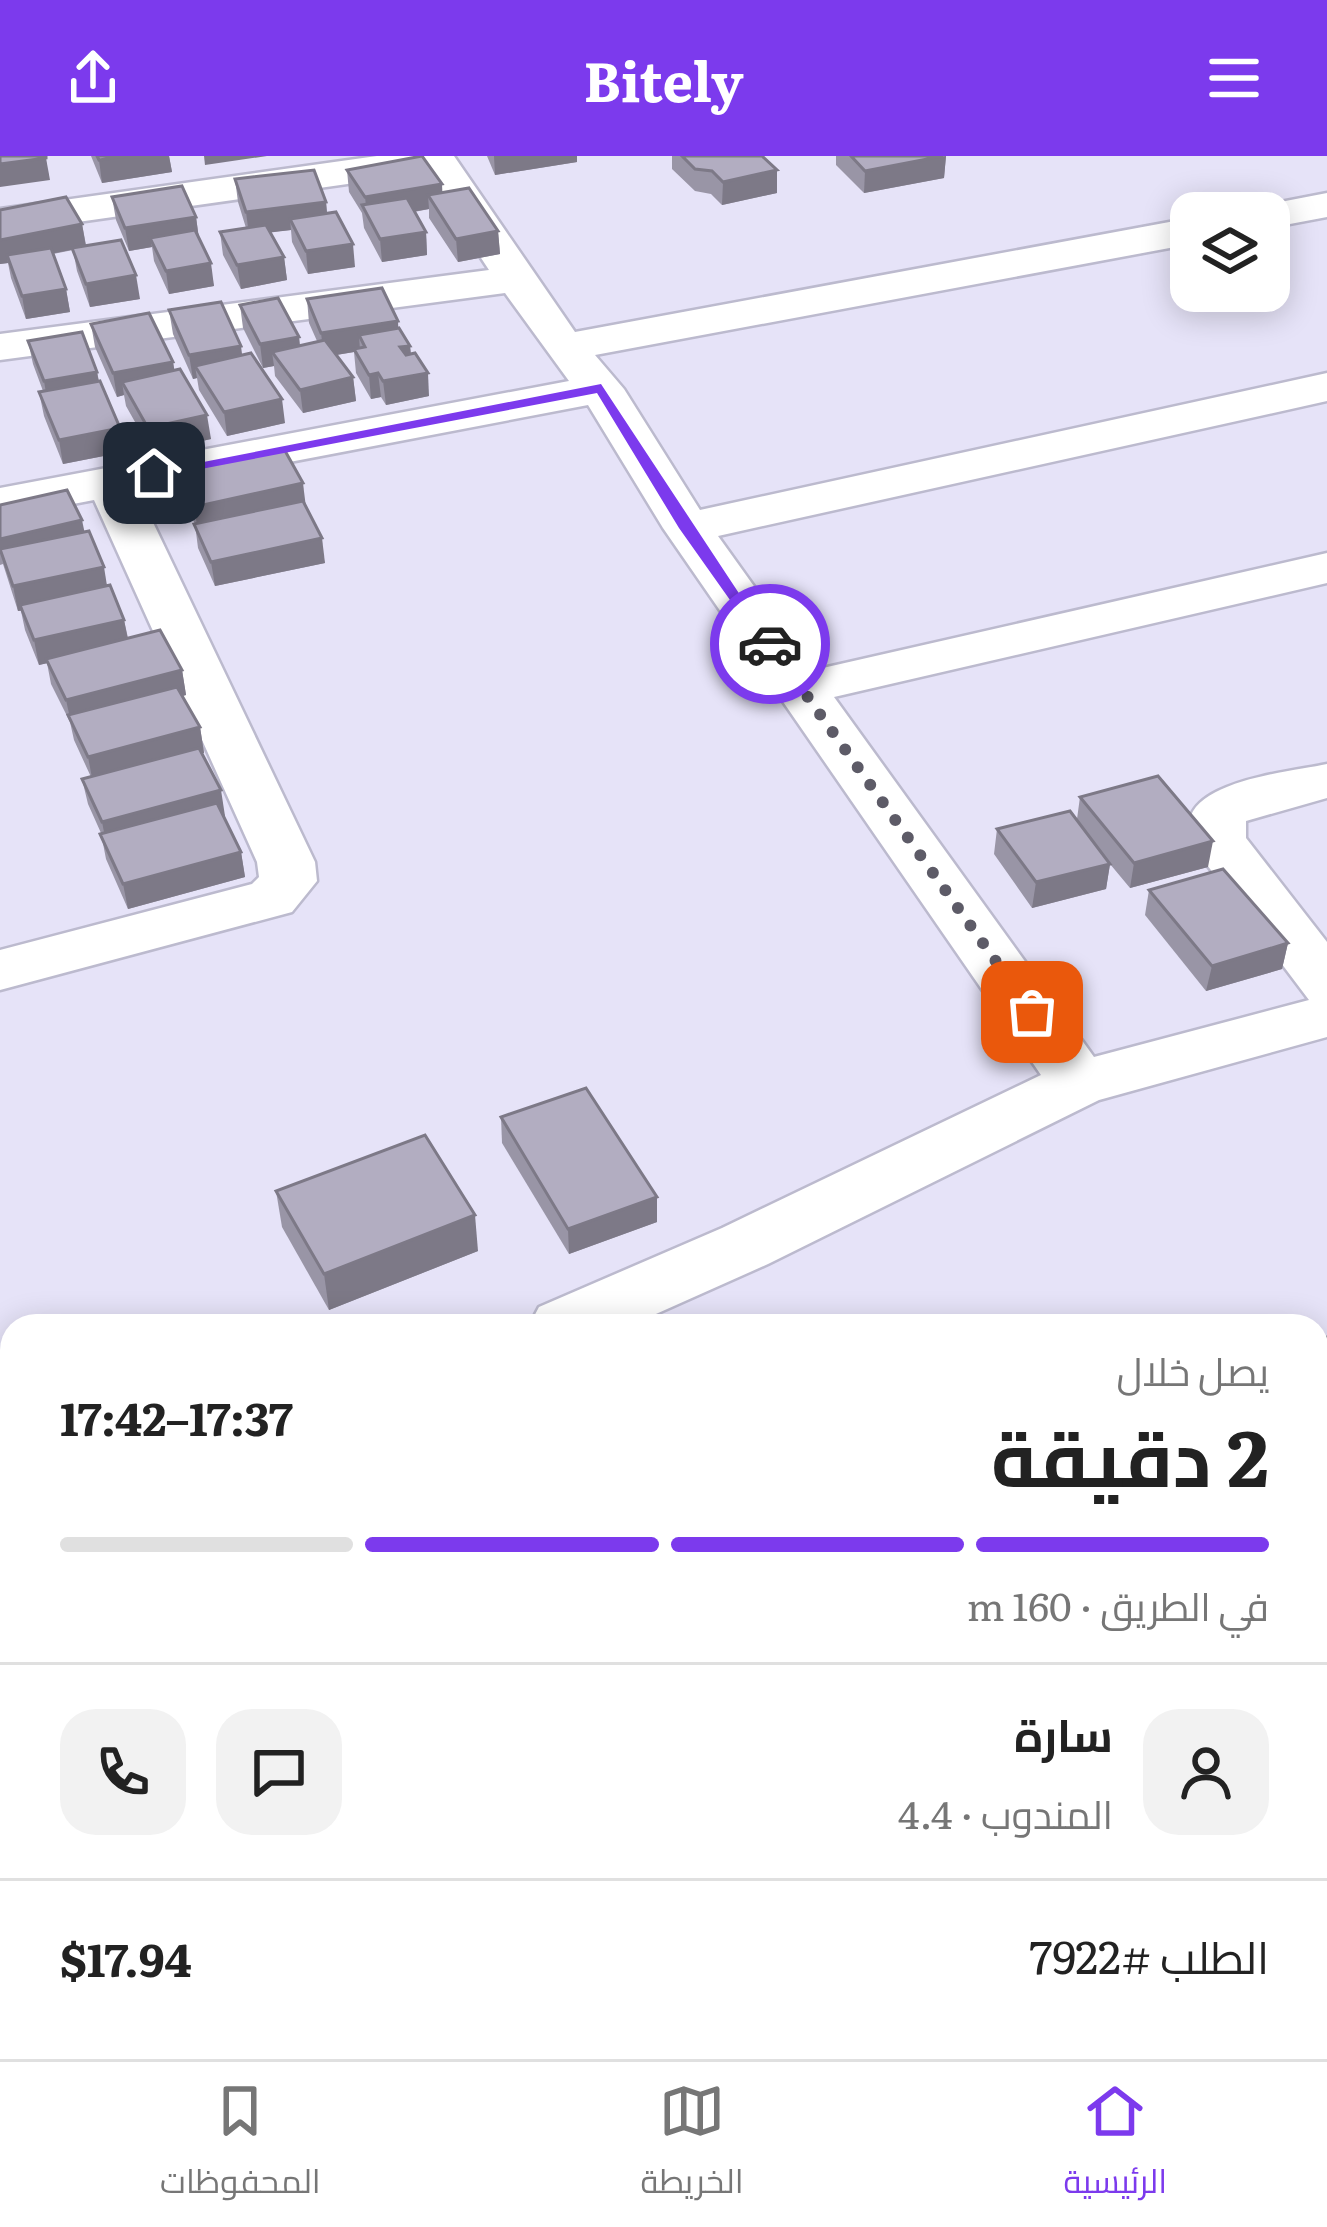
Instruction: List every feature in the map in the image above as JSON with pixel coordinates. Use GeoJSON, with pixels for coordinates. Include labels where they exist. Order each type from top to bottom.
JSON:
{"type":"FeatureCollection","features":[{"type":"Feature","properties":{"kind":"street"},"geometry":{"type":"LineString","coordinates":[[0,221],[435,158],[563,348],[601,388],[687,528],[1079,1083]]}},
{"type":"Feature","properties":{"kind":"street"},"geometry":{"type":"LineString","coordinates":[[1290,212],[1327,206]]}},
{"type":"Feature","properties":{"kind":"street"},"geometry":{"type":"LineString","coordinates":[[563,348],[1170,235]]}},
{"type":"Feature","properties":{"kind":"street"},"geometry":{"type":"LineString","coordinates":[[0,347],[516,279]]}},
{"type":"Feature","properties":{"kind":"street"},"geometry":{"type":"LineString","coordinates":[[687,528],[1327,387]]}},
{"type":"Feature","properties":{"kind":"street"},"geometry":{"type":"LineString","coordinates":[[0,502],[601,388]]}},
{"type":"Feature","properties":{"kind":"street"},"geometry":{"type":"LineString","coordinates":[[0,970],[272,898],[288,881],[286,862],[110,482]]}},
{"type":"Feature","properties":{"kind":"street"},"geometry":{"type":"LineString","coordinates":[[802,689],[1327,568]]}},
{"type":"Feature","properties":{"kind":"street"},"geometry":{"type":"LineString","coordinates":[[1327,782],[1231,803],[1218,818],[1218,840],[1327,983]]}},
{"type":"Feature","properties":{"kind":"street"},"geometry":{"type":"LineString","coordinates":[[589,1314],[745,1246],[1079,1083],[1327,1016]]}},
{"type":"Feature","properties":{"kind":"building"},"geometry":{"type":"Polygon","coordinates":[[[0,156],[46,156],[46,158],[0,164],[0,156]]]}},
{"type":"Feature","properties":{"kind":"building"},"geometry":{"type":"Polygon","coordinates":[[[422,156],[442,184],[365,197],[347,170],[422,156]]]}},
{"type":"Feature","properties":{"kind":"building"},"geometry":{"type":"Polygon","coordinates":[[[682,156],[762,156],[777,170],[723,182],[712,171],[695,169],[682,156]]]}},
{"type":"Feature","properties":{"kind":"building"},"geometry":{"type":"Polygon","coordinates":[[[851,156],[943,156],[865,171],[851,156]]]}},
{"type":"Feature","properties":{"kind":"building"},"geometry":{"type":"Polygon","coordinates":[[[314,170],[326,202],[246,212],[235,179],[314,170]]]}},
{"type":"Feature","properties":{"kind":"building"},"geometry":{"type":"Polygon","coordinates":[[[182,186],[196,217],[125,228],[112,197],[182,186]]]}},
{"type":"Feature","properties":{"kind":"building"},"geometry":{"type":"Polygon","coordinates":[[[469,188],[498,231],[456,239],[428,195],[469,188]]]}},
{"type":"Feature","properties":{"kind":"building"},"geometry":{"type":"Polygon","coordinates":[[[66,197],[82,224],[0,240],[0,210],[66,197]]]}},
{"type":"Feature","properties":{"kind":"building"},"geometry":{"type":"Polygon","coordinates":[[[407,198],[426,232],[380,239],[362,205],[407,198]]]}},
{"type":"Feature","properties":{"kind":"building"},"geometry":{"type":"Polygon","coordinates":[[[336,212],[353,244],[306,251],[290,219],[336,212]]]}},
{"type":"Feature","properties":{"kind":"building"},"geometry":{"type":"Polygon","coordinates":[[[266,225],[284,257],[237,265],[220,232],[266,225]]]}},
{"type":"Feature","properties":{"kind":"building"},"geometry":{"type":"Polygon","coordinates":[[[195,230],[211,263],[166,271],[150,238],[195,230]]]}},
{"type":"Feature","properties":{"kind":"building"},"geometry":{"type":"Polygon","coordinates":[[[121,240],[136,275],[86,284],[72,248],[121,240]]]}},
{"type":"Feature","properties":{"kind":"building"},"geometry":{"type":"Polygon","coordinates":[[[51,248],[66,289],[22,296],[7,255],[51,248]]]}},
{"type":"Feature","properties":{"kind":"building"},"geometry":{"type":"Polygon","coordinates":[[[382,288],[398,321],[321,333],[307,299],[382,288]]]}},
{"type":"Feature","properties":{"kind":"building"},"geometry":{"type":"Polygon","coordinates":[[[278,298],[299,337],[260,344],[240,305],[278,298]]]}},
{"type":"Feature","properties":{"kind":"building"},"geometry":{"type":"Polygon","coordinates":[[[221,302],[241,346],[189,355],[169,310],[221,302]]]}},
{"type":"Feature","properties":{"kind":"building"},"geometry":{"type":"Polygon","coordinates":[[[149,313],[173,362],[113,373],[91,324],[149,313]]]}},
{"type":"Feature","properties":{"kind":"building"},"geometry":{"type":"Polygon","coordinates":[[[399,328],[410,346],[400,347],[406,355],[415,353],[428,373],[383,381],[378,373],[369,375],[354,349],[365,347],[359,335],[399,328]]]}},
{"type":"Feature","properties":{"kind":"building"},"geometry":{"type":"Polygon","coordinates":[[[82,332],[97,372],[44,381],[28,341],[82,332]]]}},
{"type":"Feature","properties":{"kind":"building"},"geometry":{"type":"Polygon","coordinates":[[[325,340],[353,377],[300,390],[272,352],[325,340]]]}},
{"type":"Feature","properties":{"kind":"building"},"geometry":{"type":"Polygon","coordinates":[[[251,353],[282,399],[224,412],[195,366],[251,353]]]}},
{"type":"Feature","properties":{"kind":"building"},"geometry":{"type":"Polygon","coordinates":[[[180,369],[207,415],[148,428],[122,382],[180,369]]]}},
{"type":"Feature","properties":{"kind":"building"},"geometry":{"type":"Polygon","coordinates":[[[100,381],[120,428],[59,440],[39,392],[100,381]]]}},
{"type":"Feature","properties":{"kind":"building"},"geometry":{"type":"Polygon","coordinates":[[[284,449],[303,483],[194,507],[177,471],[284,449]]]}},
{"type":"Feature","properties":{"kind":"building"},"geometry":{"type":"Polygon","coordinates":[[[67,490],[82,520],[0,539],[0,505],[67,490]]]}},
{"type":"Feature","properties":{"kind":"building"},"geometry":{"type":"Polygon","coordinates":[[[303,501],[322,538],[211,562],[194,524],[303,501]]]}},
{"type":"Feature","properties":{"kind":"building"},"geometry":{"type":"Polygon","coordinates":[[[89,531],[104,567],[13,586],[0,549],[89,531]]]}},
{"type":"Feature","properties":{"kind":"building"},"geometry":{"type":"Polygon","coordinates":[[[110,585],[124,620],[34,640],[20,605],[110,585]]]}},
{"type":"Feature","properties":{"kind":"building"},"geometry":{"type":"Polygon","coordinates":[[[160,630],[182,670],[66,700],[46,659],[160,630]]]}},
{"type":"Feature","properties":{"kind":"building"},"geometry":{"type":"Polygon","coordinates":[[[177,687],[200,727],[88,757],[68,715],[177,687]]]}},
{"type":"Feature","properties":{"kind":"building"},"geometry":{"type":"Polygon","coordinates":[[[199,748],[221,790],[102,822],[82,779],[199,748]]]}},
{"type":"Feature","properties":{"kind":"building"},"geometry":{"type":"Polygon","coordinates":[[[1158,776],[1213,841],[1134,863],[1080,797],[1158,776]]]}},
{"type":"Feature","properties":{"kind":"building"},"geometry":{"type":"Polygon","coordinates":[[[217,803],[241,852],[123,884],[100,834],[217,803]]]}},
{"type":"Feature","properties":{"kind":"building"},"geometry":{"type":"Polygon","coordinates":[[[1070,811],[1110,864],[1036,882],[997,829],[1070,811]]]}},
{"type":"Feature","properties":{"kind":"building"},"geometry":{"type":"Polygon","coordinates":[[[1223,869],[1288,943],[1212,966],[1149,890],[1223,869]]]}},
{"type":"Feature","properties":{"kind":"building"},"geometry":{"type":"Polygon","coordinates":[[[586,1088],[657,1197],[568,1229],[501,1117],[586,1088]]]}},
{"type":"Feature","properties":{"kind":"building"},"geometry":{"type":"Polygon","coordinates":[[[425,1135],[475,1215],[324,1274],[276,1191],[425,1135]]]}},
{"type":"Feature","properties":{"kind":"way so far"},"geometry":{"type":"LineString","coordinates":[[770,644],[1032,1012]]}},
{"type":"Feature","properties":{"kind":"route"},"geometry":{"type":"LineString","coordinates":[[154,473],[601,388],[687,528],[770,644]]}}]}
